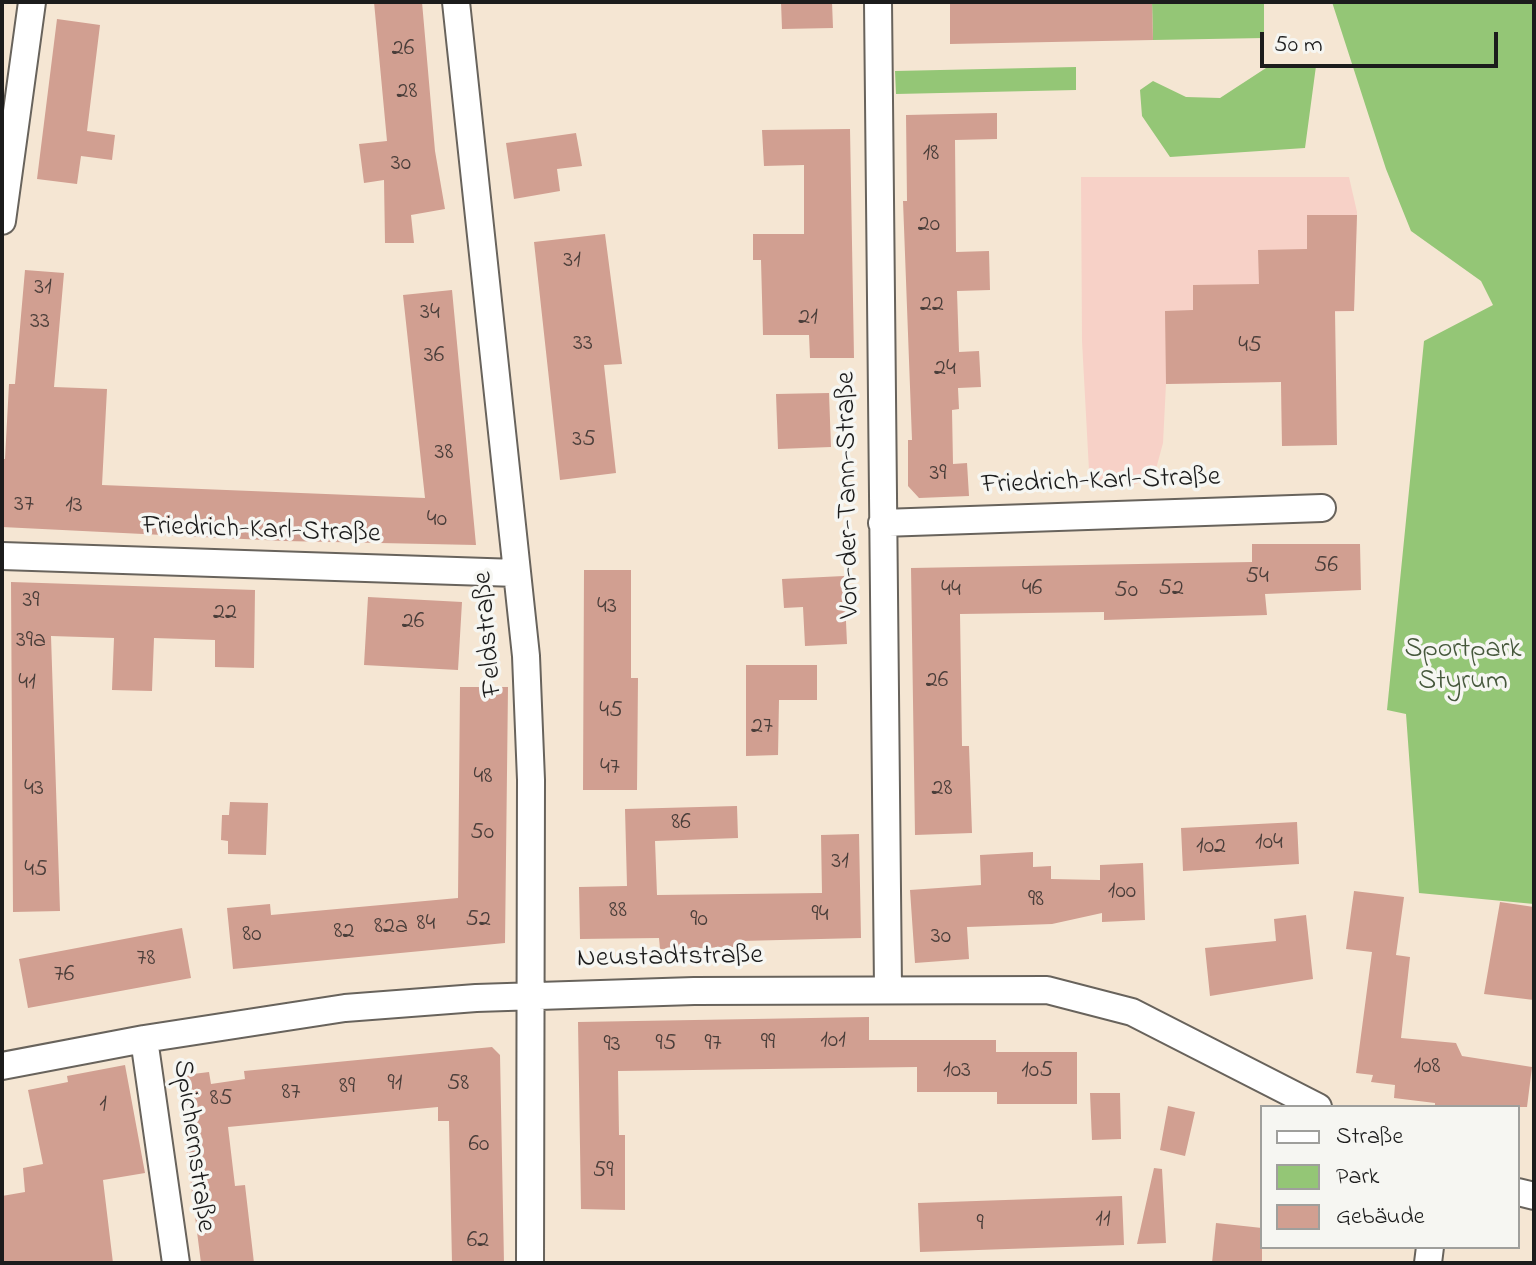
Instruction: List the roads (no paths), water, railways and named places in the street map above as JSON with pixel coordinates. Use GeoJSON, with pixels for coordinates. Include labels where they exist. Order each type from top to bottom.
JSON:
{"type":"FeatureCollection","features":[{"type":"Feature","properties":{"kind":"street"},"geometry":{"type":"LineString","coordinates":[[2,221],[32,2]]}},
{"type":"Feature","properties":{"kind":"street","name":"Feldstraße"},"geometry":{"type":"LineString","coordinates":[[456,2],[526,656],[531,780],[530,1263]]}},
{"type":"Feature","properties":{"kind":"street","name":"Von-der-Tann-Straße"},"geometry":{"type":"LineString","coordinates":[[878,2],[888,988]]}},
{"type":"Feature","properties":{"kind":"street","name":"Friedrich-Karl-Straße"},"geometry":{"type":"LineString","coordinates":[[882,523],[1322,508]]}},
{"type":"Feature","properties":{"kind":"street","name":"Friedrich-Karl-Straße"},"geometry":{"type":"LineString","coordinates":[[2,556],[517,573]]}},
{"type":"Feature","properties":{"kind":"street","name":"Neustadtstraße"},"geometry":{"type":"LineString","coordinates":[[2,1066],[144,1039],[345,1008],[531,994],[888,988],[1047,990],[1132,1012],[1314,1105]]}},
{"type":"Feature","properties":{"kind":"street","name":"Spichernstraße"},"geometry":{"type":"LineString","coordinates":[[144,1039],[176,1263]]}},
{"type":"Feature","properties":{"kind":"park label","name":"Sportpark Styrum"},"geometry":{"type":"Point","coordinates":[1463,667]}}]}
